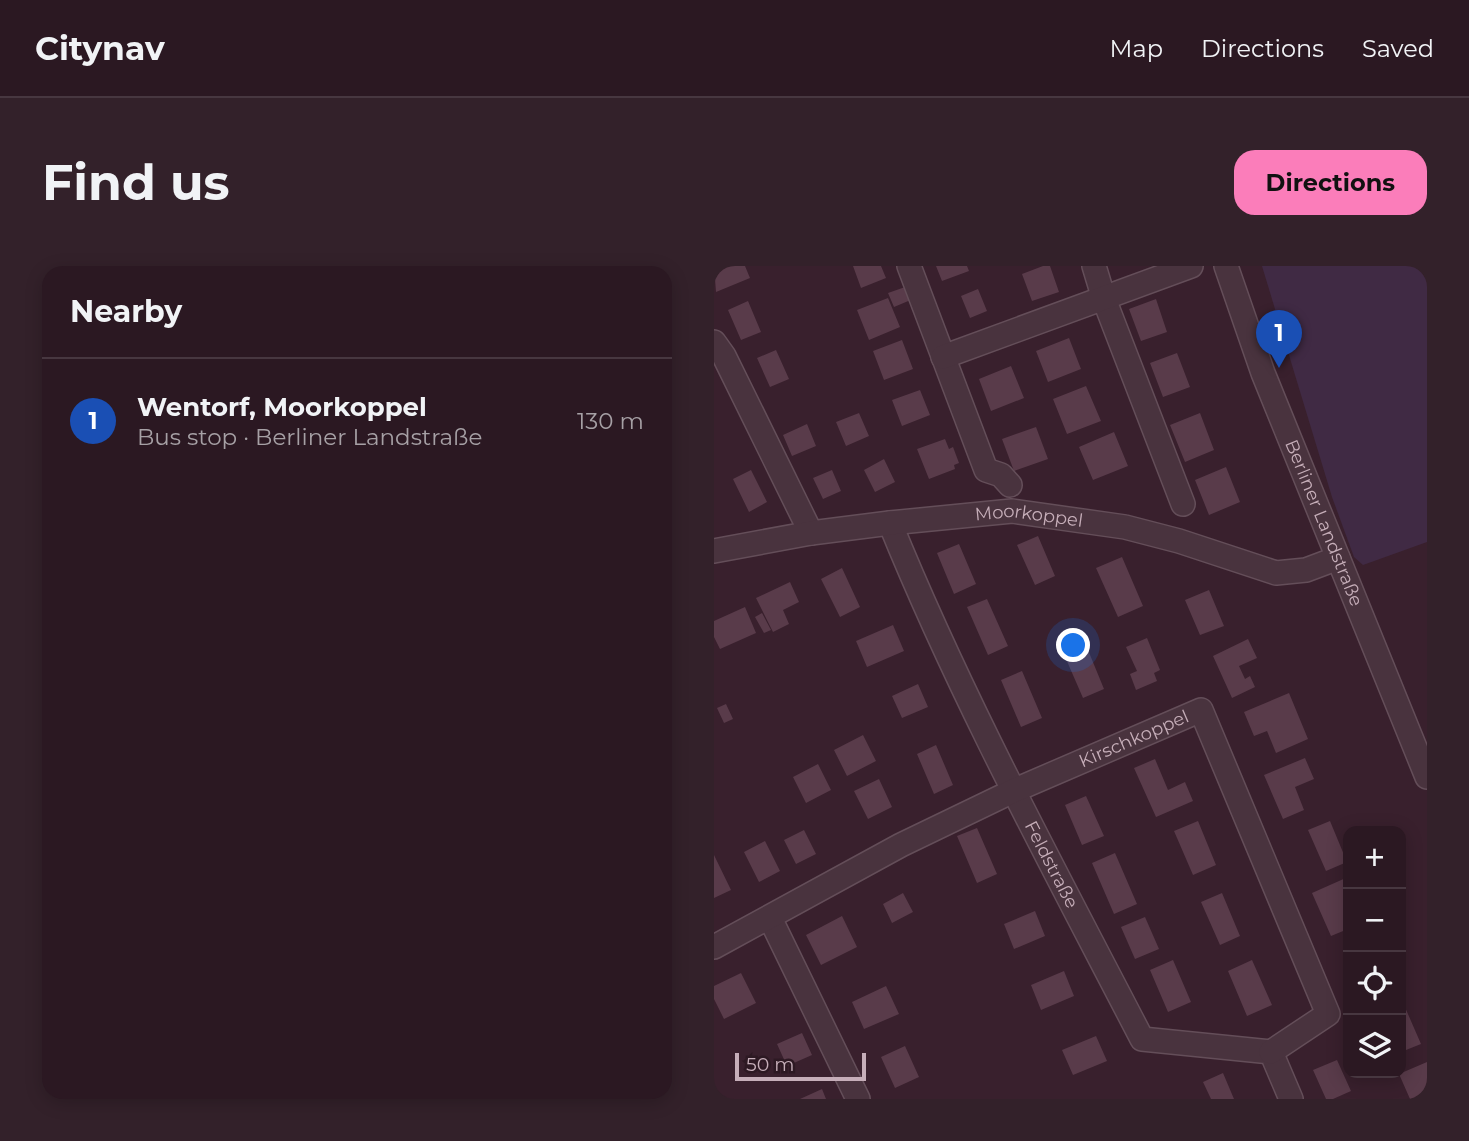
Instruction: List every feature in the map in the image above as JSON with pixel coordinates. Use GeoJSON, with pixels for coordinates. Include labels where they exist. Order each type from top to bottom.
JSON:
{"type":"FeatureCollection","features":[{"type":"Feature","properties":{"kind":"street"},"geometry":{"type":"LineString","coordinates":[[909,266],[986,470],[1001,475],[1010,485]]}},
{"type":"Feature","properties":{"kind":"street"},"geometry":{"type":"LineString","coordinates":[[1094,266],[1104,299],[1182,503]]}},
{"type":"Feature","properties":{"kind":"street"},"geometry":{"type":"LineString","coordinates":[[943,357],[1191,266]]}},
{"type":"Feature","properties":{"kind":"street","name":"Berliner Landstraße"},"geometry":{"type":"LineString","coordinates":[[1226,266],[1263,373],[1427,777]]}},
{"type":"Feature","properties":{"kind":"street"},"geometry":{"type":"LineString","coordinates":[[714,342],[724,356],[811,533]]}},
{"type":"Feature","properties":{"kind":"street","name":"Moorkoppel"},"geometry":{"type":"LineString","coordinates":[[714,551],[811,533],[1012,511],[1125,527],[1179,541],[1276,573],[1306,570],[1338,558]]}},
{"type":"Feature","properties":{"kind":"street","name":"Feldstraße"},"geometry":{"type":"LineString","coordinates":[[890,523],[921,599],[1013,791],[1142,1039],[1271,1052]]}},
{"type":"Feature","properties":{"kind":"street","name":"Kirschkoppel"},"geometry":{"type":"LineString","coordinates":[[714,947],[901,845],[1013,791],[1201,710],[1328,1014],[1271,1052]]}},
{"type":"Feature","properties":{"kind":"street"},"geometry":{"type":"LineString","coordinates":[[770,918],[858,1099]]}},
{"type":"Feature","properties":{"kind":"street"},"geometry":{"type":"LineString","coordinates":[[1271,1052],[1291,1099]]}},
{"type":"Feature","properties":{"kind":"shaded area"},"geometry":{"type":"Polygon","coordinates":[[[1262,266],[1427,266],[1427,542],[1363,565],[1354,557],[1332,497],[1262,266]]]}},
{"type":"Feature","properties":{"kind":"building"},"geometry":{"type":"Polygon","coordinates":[[[714,266],[745,266],[750,278],[716,292],[714,266]]]}},
{"type":"Feature","properties":{"kind":"building"},"geometry":{"type":"Polygon","coordinates":[[[853,266],[881,266],[886,278],[861,288],[853,266]]]}},
{"type":"Feature","properties":{"kind":"building"},"geometry":{"type":"Polygon","coordinates":[[[936,266],[967,266],[969,271],[942,281],[936,266]]]}},
{"type":"Feature","properties":{"kind":"building"},"geometry":{"type":"Polygon","coordinates":[[[1050,266],[1059,292],[1032,301],[1022,274],[1050,266]]]}},
{"type":"Feature","properties":{"kind":"building"},"geometry":{"type":"Polygon","coordinates":[[[908,286],[913,299],[894,307],[888,293],[908,286]]]}},
{"type":"Feature","properties":{"kind":"building"},"geometry":{"type":"Polygon","coordinates":[[[978,289],[987,311],[970,318],[961,296],[978,289]]]}},
{"type":"Feature","properties":{"kind":"building"},"geometry":{"type":"Polygon","coordinates":[[[888,298],[900,327],[869,340],[857,310],[888,298]]]}},
{"type":"Feature","properties":{"kind":"building"},"geometry":{"type":"Polygon","coordinates":[[[1156,299],[1167,332],[1141,341],[1129,309],[1156,299]]]}},
{"type":"Feature","properties":{"kind":"building"},"geometry":{"type":"Polygon","coordinates":[[[748,301],[761,332],[741,340],[728,310],[748,301]]]}},
{"type":"Feature","properties":{"kind":"building"},"geometry":{"type":"Polygon","coordinates":[[[1069,338],[1081,369],[1048,382],[1036,351],[1069,338]]]}},
{"type":"Feature","properties":{"kind":"building"},"geometry":{"type":"Polygon","coordinates":[[[902,340],[913,369],[884,380],[873,351],[902,340]]]}},
{"type":"Feature","properties":{"kind":"building"},"geometry":{"type":"Polygon","coordinates":[[[776,350],[789,379],[770,387],[757,358],[776,350]]]}},
{"type":"Feature","properties":{"kind":"building"},"geometry":{"type":"Polygon","coordinates":[[[1177,353],[1190,387],[1163,397],[1150,363],[1177,353]]]}},
{"type":"Feature","properties":{"kind":"building"},"geometry":{"type":"Polygon","coordinates":[[[1011,366],[1024,398],[991,411],[979,379],[1011,366]]]}},
{"type":"Feature","properties":{"kind":"building"},"geometry":{"type":"Polygon","coordinates":[[[1086,386],[1101,421],[1067,434],[1053,399],[1086,386]]]}},
{"type":"Feature","properties":{"kind":"building"},"geometry":{"type":"Polygon","coordinates":[[[920,390],[930,415],[902,426],[892,400],[920,390]]]}},
{"type":"Feature","properties":{"kind":"building"},"geometry":{"type":"Polygon","coordinates":[[[859,413],[869,436],[846,446],[836,422],[859,413]]]}},
{"type":"Feature","properties":{"kind":"building"},"geometry":{"type":"Polygon","coordinates":[[[1200,413],[1214,450],[1185,462],[1170,425],[1200,413]]]}},
{"type":"Feature","properties":{"kind":"building"},"geometry":{"type":"Polygon","coordinates":[[[807,424],[816,446],[792,456],[783,435],[807,424]]]}},
{"type":"Feature","properties":{"kind":"building"},"geometry":{"type":"Polygon","coordinates":[[[1036,427],[1048,459],[1014,471],[1002,439],[1036,427]]]}},
{"type":"Feature","properties":{"kind":"building"},"geometry":{"type":"Polygon","coordinates":[[[1114,432],[1128,466],[1093,480],[1079,447],[1114,432]]]}},
{"type":"Feature","properties":{"kind":"building"},"geometry":{"type":"Polygon","coordinates":[[[945,439],[949,449],[953,447],[959,463],[954,465],[955,469],[929,479],[917,449],[945,439]]]}},
{"type":"Feature","properties":{"kind":"building"},"geometry":{"type":"Polygon","coordinates":[[[884,459],[895,482],[875,492],[864,470],[884,459]]]}},
{"type":"Feature","properties":{"kind":"building"},"geometry":{"type":"Polygon","coordinates":[[[1226,467],[1240,502],[1209,515],[1195,480],[1226,467]]]}},
{"type":"Feature","properties":{"kind":"building"},"geometry":{"type":"Polygon","coordinates":[[[751,470],[767,502],[749,512],[733,479],[751,470]]]}},
{"type":"Feature","properties":{"kind":"building"},"geometry":{"type":"Polygon","coordinates":[[[832,470],[841,491],[823,499],[813,478],[832,470]]]}},
{"type":"Feature","properties":{"kind":"building"},"geometry":{"type":"Polygon","coordinates":[[[1038,536],[1055,576],[1035,585],[1017,545],[1038,536]]]}},
{"type":"Feature","properties":{"kind":"building"},"geometry":{"type":"Polygon","coordinates":[[[959,544],[976,584],[954,594],[937,553],[959,544]]]}},
{"type":"Feature","properties":{"kind":"building"},"geometry":{"type":"Polygon","coordinates":[[[1122,557],[1143,606],[1118,617],[1096,568],[1122,557]]]}},
{"type":"Feature","properties":{"kind":"building"},"geometry":{"type":"Polygon","coordinates":[[[842,568],[860,607],[840,617],[821,579],[842,568]]]}},
{"type":"Feature","properties":{"kind":"building"},"geometry":{"type":"Polygon","coordinates":[[[790,582],[799,602],[783,610],[789,624],[773,632],[756,598],[790,582]]]}},
{"type":"Feature","properties":{"kind":"building"},"geometry":{"type":"Polygon","coordinates":[[[1209,590],[1224,626],[1200,635],[1185,600],[1209,590]]]}},
{"type":"Feature","properties":{"kind":"building"},"geometry":{"type":"Polygon","coordinates":[[[987,599],[1008,646],[988,655],[967,607],[987,599]]]}},
{"type":"Feature","properties":{"kind":"building"},"geometry":{"type":"Polygon","coordinates":[[[745,607],[756,633],[720,649],[714,637],[714,621],[745,607]]]}},
{"type":"Feature","properties":{"kind":"building"},"geometry":{"type":"Polygon","coordinates":[[[762,613],[771,630],[764,633],[755,617],[762,613]]]}},
{"type":"Feature","properties":{"kind":"building"},"geometry":{"type":"Polygon","coordinates":[[[893,625],[904,651],[867,667],[856,641],[893,625]]]}},
{"type":"Feature","properties":{"kind":"building"},"geometry":{"type":"Polygon","coordinates":[[[1147,638],[1160,670],[1154,673],[1157,681],[1136,690],[1130,674],[1137,671],[1126,647],[1147,638]]]}},
{"type":"Feature","properties":{"kind":"building"},"geometry":{"type":"Polygon","coordinates":[[[1248,639],[1257,658],[1239,666],[1245,679],[1250,676],[1255,687],[1232,698],[1213,656],[1248,639]]]}},
{"type":"Feature","properties":{"kind":"building"},"geometry":{"type":"Polygon","coordinates":[[[1088,650],[1104,689],[1083,698],[1066,659],[1088,650]]]}},
{"type":"Feature","properties":{"kind":"building"},"geometry":{"type":"Polygon","coordinates":[[[1022,671],[1042,718],[1021,727],[1001,680],[1022,671]]]}},
{"type":"Feature","properties":{"kind":"building"},"geometry":{"type":"Polygon","coordinates":[[[918,684],[928,707],[902,718],[892,696],[918,684]]]}},
{"type":"Feature","properties":{"kind":"building"},"geometry":{"type":"Polygon","coordinates":[[[1289,693],[1308,739],[1276,753],[1267,731],[1254,736],[1244,712],[1289,693]]]}},
{"type":"Feature","properties":{"kind":"building"},"geometry":{"type":"Polygon","coordinates":[[[726,704],[733,719],[724,723],[717,708],[726,704]]]}},
{"type":"Feature","properties":{"kind":"building"},"geometry":{"type":"Polygon","coordinates":[[[863,735],[876,761],[847,776],[834,750],[863,735]]]}},
{"type":"Feature","properties":{"kind":"building"},"geometry":{"type":"Polygon","coordinates":[[[936,745],[953,785],[934,794],[917,754],[936,745]]]}},
{"type":"Feature","properties":{"kind":"building"},"geometry":{"type":"Polygon","coordinates":[[[1305,758],[1314,779],[1295,787],[1304,810],[1283,819],[1264,775],[1305,758]]]}},
{"type":"Feature","properties":{"kind":"building"},"geometry":{"type":"Polygon","coordinates":[[[1155,759],[1168,790],[1185,782],[1193,801],[1156,817],[1134,768],[1155,759]]]}},
{"type":"Feature","properties":{"kind":"building"},"geometry":{"type":"Polygon","coordinates":[[[818,764],[831,790],[806,803],[793,777],[818,764]]]}},
{"type":"Feature","properties":{"kind":"building"},"geometry":{"type":"Polygon","coordinates":[[[879,779],[892,807],[868,819],[854,791],[879,779]]]}},
{"type":"Feature","properties":{"kind":"building"},"geometry":{"type":"Polygon","coordinates":[[[1086,796],[1104,836],[1082,845],[1065,805],[1086,796]]]}},
{"type":"Feature","properties":{"kind":"building"},"geometry":{"type":"Polygon","coordinates":[[[1198,821],[1216,865],[1193,875],[1174,831],[1198,821]]]}},
{"type":"Feature","properties":{"kind":"building"},"geometry":{"type":"Polygon","coordinates":[[[1330,821],[1343,852],[1343,864],[1326,871],[1308,830],[1330,821]]]}},
{"type":"Feature","properties":{"kind":"building"},"geometry":{"type":"Polygon","coordinates":[[[977,828],[997,874],[977,883],[957,836],[977,828]]]}},
{"type":"Feature","properties":{"kind":"building"},"geometry":{"type":"Polygon","coordinates":[[[804,830],[816,854],[796,864],[784,840],[804,830]]]}},
{"type":"Feature","properties":{"kind":"building"},"geometry":{"type":"Polygon","coordinates":[[[765,841],[780,871],[759,882],[744,852],[765,841]]]}},
{"type":"Feature","properties":{"kind":"building"},"geometry":{"type":"Polygon","coordinates":[[[1115,853],[1137,904],[1114,914],[1092,863],[1115,853]]]}},
{"type":"Feature","properties":{"kind":"building"},"geometry":{"type":"Polygon","coordinates":[[[714,855],[731,890],[714,898],[714,855]]]}},
{"type":"Feature","properties":{"kind":"building"},"geometry":{"type":"Polygon","coordinates":[[[1343,879],[1343,931],[1331,936],[1312,893],[1343,879]]]}},
{"type":"Feature","properties":{"kind":"building"},"geometry":{"type":"Polygon","coordinates":[[[903,893],[913,912],[892,923],[883,904],[903,893]]]}},
{"type":"Feature","properties":{"kind":"building"},"geometry":{"type":"Polygon","coordinates":[[[1222,893],[1240,936],[1220,945],[1201,902],[1222,893]]]}},
{"type":"Feature","properties":{"kind":"building"},"geometry":{"type":"Polygon","coordinates":[[[1035,911],[1045,936],[1014,949],[1004,924],[1035,911]]]}},
{"type":"Feature","properties":{"kind":"building"},"geometry":{"type":"Polygon","coordinates":[[[842,916],[857,947],[821,965],[806,935],[842,916]]]}},
{"type":"Feature","properties":{"kind":"building"},"geometry":{"type":"Polygon","coordinates":[[[1145,917],[1159,949],[1135,959],[1121,927],[1145,917]]]}},
{"type":"Feature","properties":{"kind":"building"},"geometry":{"type":"Polygon","coordinates":[[[1173,960],[1191,1002],[1168,1012],[1150,970],[1173,960]]]}},
{"type":"Feature","properties":{"kind":"building"},"geometry":{"type":"Polygon","coordinates":[[[1252,960],[1272,1005],[1247,1016],[1228,971],[1252,960]]]}},
{"type":"Feature","properties":{"kind":"building"},"geometry":{"type":"Polygon","coordinates":[[[1064,971],[1074,996],[1041,1010],[1031,985],[1064,971]]]}},
{"type":"Feature","properties":{"kind":"building"},"geometry":{"type":"Polygon","coordinates":[[[741,973],[756,1003],[724,1019],[714,999],[714,986],[741,973]]]}},
{"type":"Feature","properties":{"kind":"building"},"geometry":{"type":"Polygon","coordinates":[[[886,986],[899,1014],[864,1029],[852,1002],[886,986]]]}},
{"type":"Feature","properties":{"kind":"building"},"geometry":{"type":"Polygon","coordinates":[[[1406,1010],[1421,1044],[1406,1050],[1406,1010]]]}},
{"type":"Feature","properties":{"kind":"building"},"geometry":{"type":"Polygon","coordinates":[[[802,1033],[812,1055],[787,1066],[777,1044],[802,1033]]]}},
{"type":"Feature","properties":{"kind":"building"},"geometry":{"type":"Polygon","coordinates":[[[1096,1036],[1107,1061],[1073,1075],[1062,1050],[1096,1036]]]}},
{"type":"Feature","properties":{"kind":"building"},"geometry":{"type":"Polygon","coordinates":[[[905,1046],[919,1077],[895,1088],[881,1057],[905,1046]]]}},
{"type":"Feature","properties":{"kind":"building"},"geometry":{"type":"Polygon","coordinates":[[[1337,1060],[1351,1091],[1333,1099],[1326,1099],[1313,1070],[1337,1060]]]}},
{"type":"Feature","properties":{"kind":"building"},"geometry":{"type":"Polygon","coordinates":[[[1427,1062],[1427,1099],[1410,1099],[1401,1078],[1406,1078],[1406,1071],[1427,1062]]]}},
{"type":"Feature","properties":{"kind":"building"},"geometry":{"type":"Polygon","coordinates":[[[1223,1073],[1234,1099],[1211,1099],[1203,1082],[1223,1073]]]}},
{"type":"Feature","properties":{"kind":"building"},"geometry":{"type":"Polygon","coordinates":[[[822,1089],[826,1099],[800,1099],[822,1089]]]}},
{"type":"Feature","properties":{"kind":"place","name":"Wentorf, Moorkoppel"},"geometry":{"type":"Point","coordinates":[1279,368]}}]}
